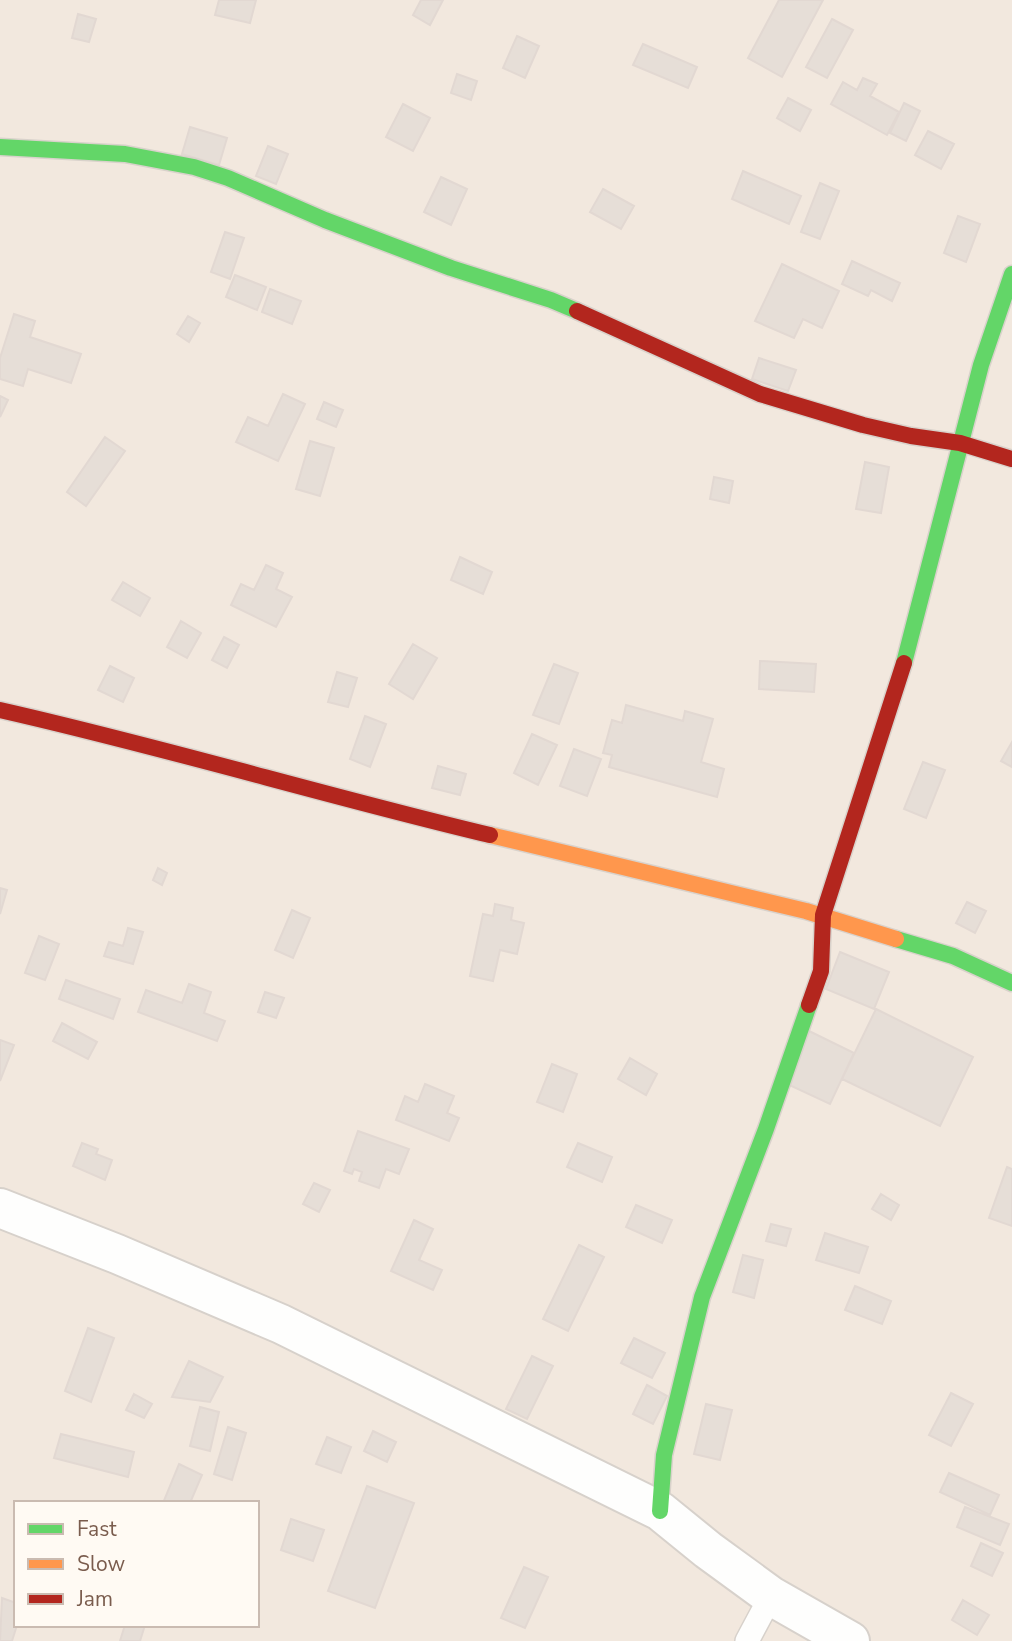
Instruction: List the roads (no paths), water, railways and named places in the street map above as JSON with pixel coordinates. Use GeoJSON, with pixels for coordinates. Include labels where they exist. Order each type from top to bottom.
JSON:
{"type":"FeatureCollection","features":[{"type":"Feature","properties":{"kind":"street"},"geometry":{"type":"LineString","coordinates":[[0,147],[125,154],[194,167],[228,178],[325,220],[451,268],[561,304],[760,394],[863,425],[960,443],[1012,459]]}},
{"type":"Feature","properties":{"kind":"street"},"geometry":{"type":"LineString","coordinates":[[660,1511],[664,1455],[702,1297],[766,1129],[821,971],[823,915],[901,677],[981,365],[1012,274]]}},
{"type":"Feature","properties":{"kind":"street"},"geometry":{"type":"LineString","coordinates":[[0,710],[75,727],[361,804],[823,915],[953,956],[1012,983]]}},
{"type":"Feature","properties":{"kind":"street"},"geometry":{"type":"LineString","coordinates":[[0,1208],[117,1254],[281,1324],[660,1511],[771,1596],[850,1641]]}},
{"type":"Feature","properties":{"kind":"lane"},"geometry":{"type":"LineString","coordinates":[[747,1641],[771,1596]]}}]}
